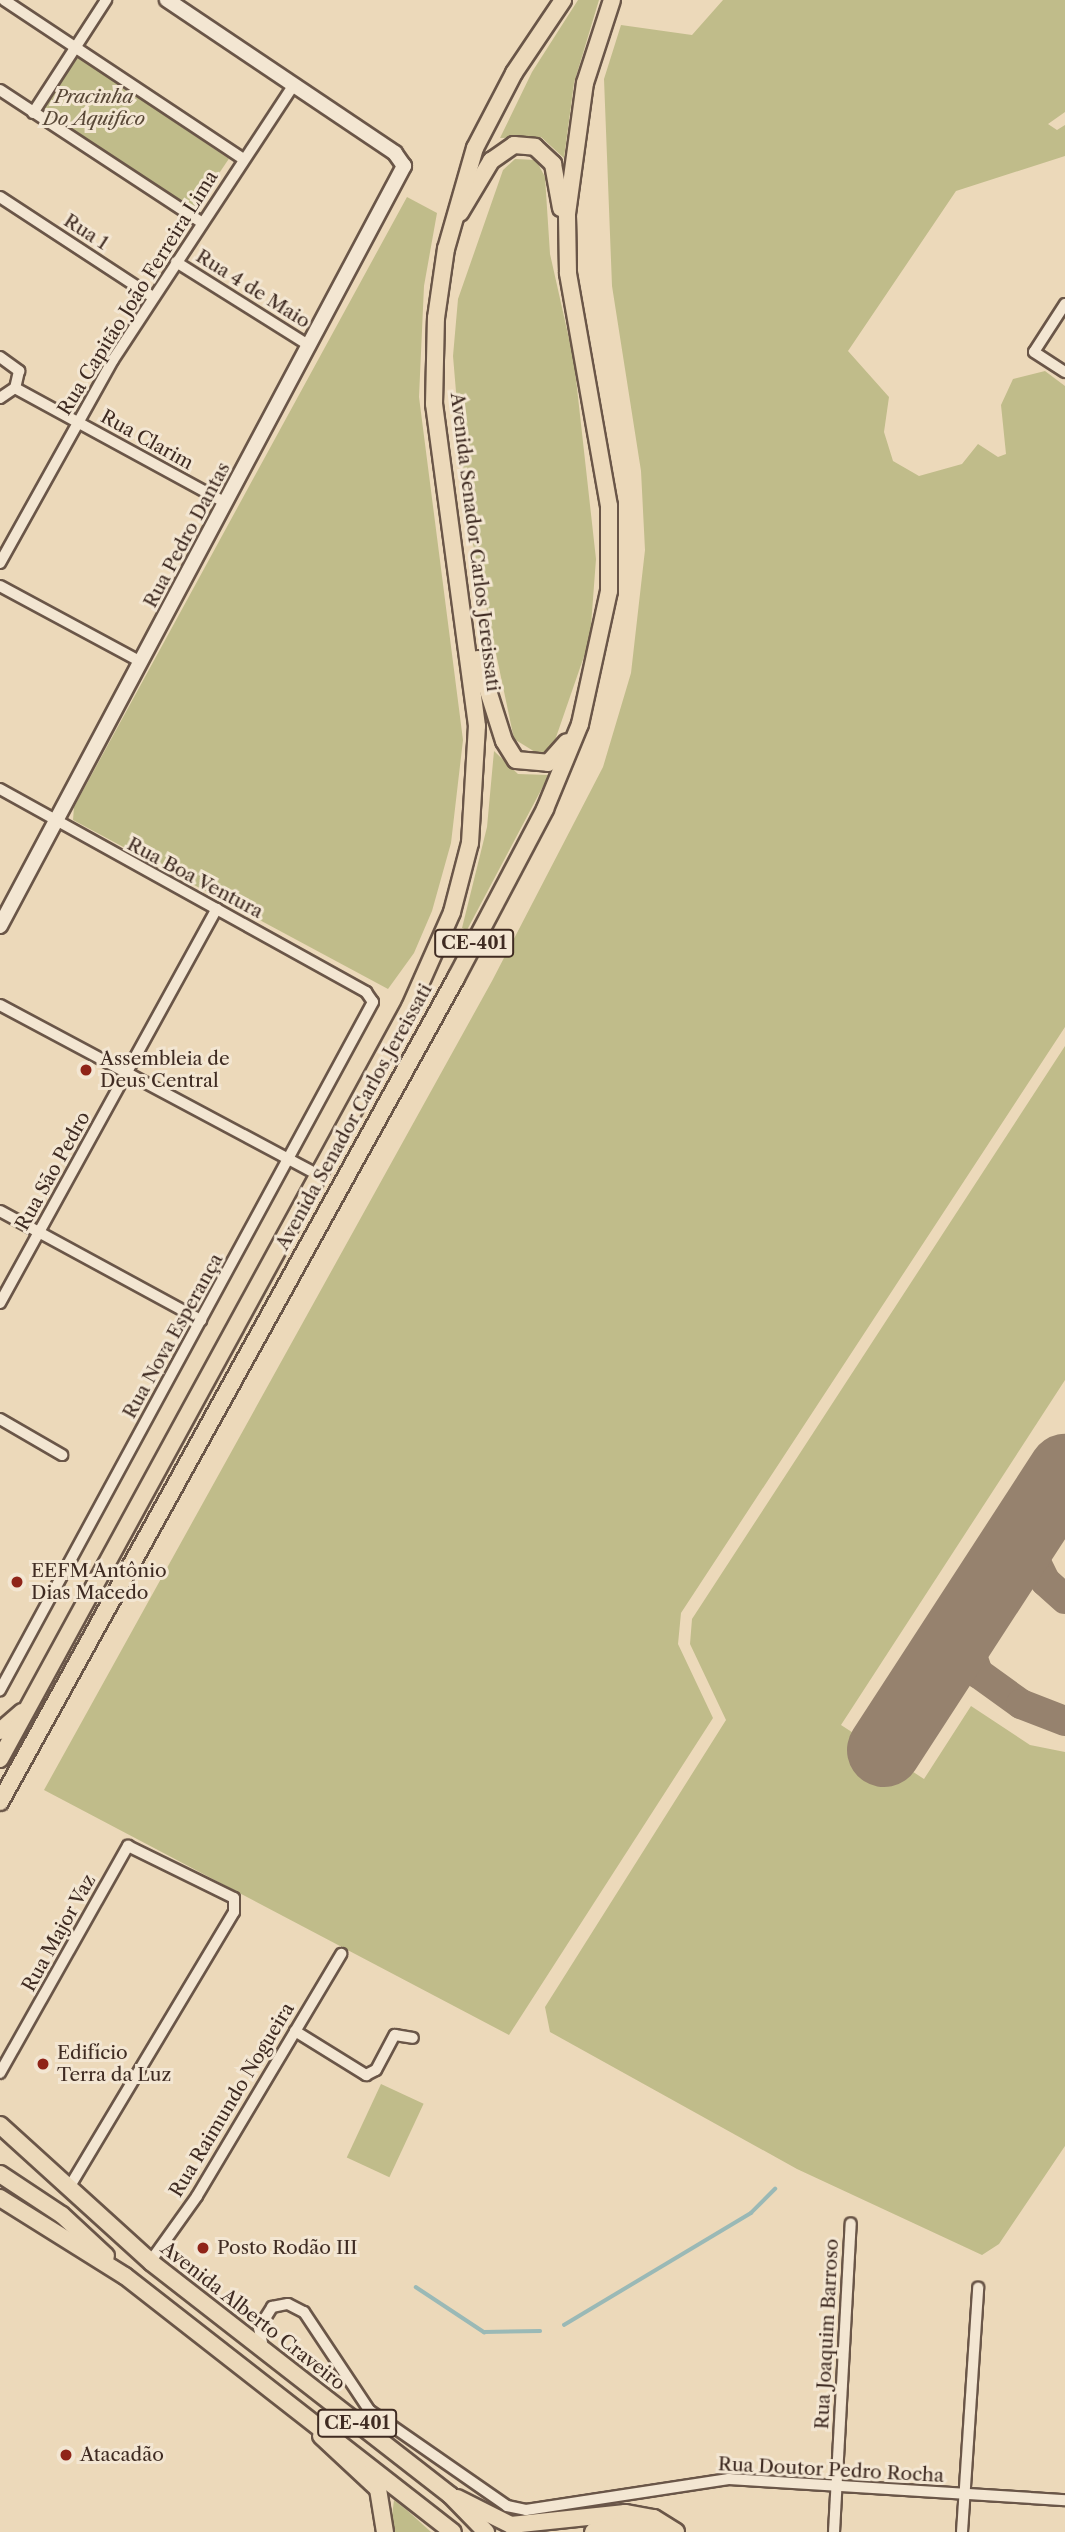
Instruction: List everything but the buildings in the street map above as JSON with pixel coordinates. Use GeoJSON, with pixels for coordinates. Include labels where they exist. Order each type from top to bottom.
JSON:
{"type":"FeatureCollection","features":[{"type":"Feature","properties":{"kind":"highway"},"geometry":{"type":"LineString","coordinates":[[594,2532],[621,2526],[653,2532]]}},
{"type":"Feature","properties":{"kind":"main road"},"geometry":{"type":"LineString","coordinates":[[167,0],[294,84]]}},
{"type":"Feature","properties":{"kind":"main road","name":"Avenida Senador Carlos Jereissati"},"geometry":{"type":"LineString","coordinates":[[0,1759],[22,1712],[427,974],[463,875],[477,784],[470,637],[434,404],[436,318],[452,227],[484,128],[563,0]]}},
{"type":"Feature","properties":{"kind":"main road","name":"Avenida Senador Carlos Jereissati"},"geometry":{"type":"LineString","coordinates":[[0,1802],[456,978],[545,809],[580,724],[609,591],[609,506],[568,272],[571,155],[593,53],[612,0]]}},
{"type":"Feature","properties":{"kind":"main road","name":"Rua Pedro Dantas"},"geometry":{"type":"LineString","coordinates":[[0,926],[310,346],[404,161],[294,84]]}},
{"type":"Feature","properties":{"kind":"main road"},"geometry":{"type":"LineString","coordinates":[[452,227],[503,149],[535,147],[557,178],[568,272]]}},
{"type":"Feature","properties":{"kind":"main road"},"geometry":{"type":"LineString","coordinates":[[470,637],[504,741],[516,760],[548,763],[580,724]]}},
{"type":"Feature","properties":{"kind":"main road"},"geometry":{"type":"LineString","coordinates":[[0,1731],[22,1712]]}},
{"type":"Feature","properties":{"kind":"main road","name":"Avenida Alberto Craveiro"},"geometry":{"type":"LineString","coordinates":[[0,2125],[150,2262],[450,2495],[486,2532]]}},
{"type":"Feature","properties":{"kind":"main road","name":"CE-401"},"geometry":{"type":"LineString","coordinates":[[0,2174],[29,2191],[125,2276],[453,2532]]}},
{"type":"Feature","properties":{"kind":"main road"},"geometry":{"type":"LineString","coordinates":[[0,2198],[125,2276]]}},
{"type":"Feature","properties":{"kind":"main road"},"geometry":{"type":"LineString","coordinates":[[305,2414],[378,2489],[385,2532]]}},
{"type":"Feature","properties":{"kind":"main road"},"geometry":{"type":"LineString","coordinates":[[450,2495],[511,2525],[625,2513],[654,2518],[676,2532]]}},
{"type":"Feature","properties":{"kind":"street"},"geometry":{"type":"LineString","coordinates":[[4,0],[242,158]]}},
{"type":"Feature","properties":{"kind":"street"},"geometry":{"type":"LineString","coordinates":[[33,113],[106,0]]}},
{"type":"Feature","properties":{"kind":"street","name":"Rua Capitão João Ferreira Lima"},"geometry":{"type":"LineString","coordinates":[[0,563],[153,297],[242,158],[294,84]]}},
{"type":"Feature","properties":{"kind":"street"},"geometry":{"type":"LineString","coordinates":[[0,90],[201,222]]}},
{"type":"Feature","properties":{"kind":"street","name":"Rua 1"},"geometry":{"type":"LineString","coordinates":[[0,197],[153,297]]}},
{"type":"Feature","properties":{"kind":"street","name":"Rua 4 de Maio"},"geometry":{"type":"LineString","coordinates":[[176,262],[310,346]]}},
{"type":"Feature","properties":{"kind":"street"},"geometry":{"type":"LineString","coordinates":[[1065,304],[1034,352],[1065,372]]}},
{"type":"Feature","properties":{"kind":"street"},"geometry":{"type":"LineString","coordinates":[[0,357],[19,371],[15,388],[0,398]]}},
{"type":"Feature","properties":{"kind":"street","name":"Rua Clarim"},"geometry":{"type":"LineString","coordinates":[[15,388],[226,503]]}},
{"type":"Feature","properties":{"kind":"street"},"geometry":{"type":"LineString","coordinates":[[0,586],[141,662]]}},
{"type":"Feature","properties":{"kind":"street","name":"Rua Boa Ventura"},"geometry":{"type":"LineString","coordinates":[[0,789],[372,998]]}},
{"type":"Feature","properties":{"kind":"street","name":"Rua São Pedro"},"geometry":{"type":"LineString","coordinates":[[0,1303],[217,909]]}},
{"type":"Feature","properties":{"kind":"street","name":"Rua Nova Esperança"},"geometry":{"type":"LineString","coordinates":[[0,1689],[289,1159],[372,998]]}},
{"type":"Feature","properties":{"kind":"street"},"geometry":{"type":"LineString","coordinates":[[0,1005],[318,1175]]}},
{"type":"Feature","properties":{"kind":"street"},"geometry":{"type":"LineString","coordinates":[[0,1211],[201,1320]]}},
{"type":"Feature","properties":{"kind":"street"},"geometry":{"type":"LineString","coordinates":[[0,1419],[62,1455]]}},
{"type":"Feature","properties":{"kind":"street","name":"Rua Major Vaz"},"geometry":{"type":"LineString","coordinates":[[0,2073],[128,1846],[236,1900],[68,2189]]}},
{"type":"Feature","properties":{"kind":"street","name":"Rua Raimundo Nogueira"},"geometry":{"type":"LineString","coordinates":[[150,2262],[197,2196],[341,1954]]}},
{"type":"Feature","properties":{"kind":"street"},"geometry":{"type":"LineString","coordinates":[[295,2031],[366,2075],[376,2070],[395,2035],[413,2038]]}},
{"type":"Feature","properties":{"kind":"street","name":"Rua Joaquim Barroso"},"geometry":{"type":"LineString","coordinates":[[834,2532],[851,2223]]}},
{"type":"Feature","properties":{"kind":"street"},"geometry":{"type":"LineString","coordinates":[[962,2532],[978,2288]]}},
{"type":"Feature","properties":{"kind":"street","name":"Rua Doutor Pedro Rocha"},"geometry":{"type":"LineString","coordinates":[[264,2352],[259,2328],[272,2307],[288,2304],[304,2312],[369,2410],[507,2506],[526,2510],[729,2479],[1065,2500]]}},
{"type":"Feature","properties":{"kind":"green space"},"geometry":{"type":"Polygon","coordinates":[[[578,0],[599,0],[574,83],[564,158],[541,137],[500,138],[532,72],[578,0]]]}},
{"type":"Feature","properties":{"kind":"green space"},"geometry":{"type":"Polygon","coordinates":[[[723,0],[1065,0],[1065,112],[1048,124],[1057,130],[1065,125],[1065,156],[956,191],[848,351],[889,397],[884,432],[893,461],[919,476],[962,464],[978,444],[998,457],[1006,454],[1001,405],[1013,379],[1045,371],[1065,386],[1065,1027],[681,1613],[678,1644],[713,1718],[509,2035],[44,1790],[492,981],[603,767],[631,673],[645,550],[641,471],[612,286],[604,79],[621,25],[692,35],[723,0]]]}},
{"type":"Feature","properties":{"kind":"green space","name":"Pracinha Do Aquifico"},"geometry":{"type":"Polygon","coordinates":[[[78,57],[229,159],[191,214],[41,113],[78,57]]]}},
{"type":"Feature","properties":{"kind":"green space"},"geometry":{"type":"Polygon","coordinates":[[[515,159],[536,160],[545,177],[550,254],[574,361],[596,559],[590,639],[553,746],[540,755],[514,739],[466,511],[453,356],[458,299],[503,170],[515,159]]]}},
{"type":"Feature","properties":{"kind":"green space"},"geometry":{"type":"Polygon","coordinates":[[[407,197],[437,213],[424,286],[419,397],[463,740],[451,843],[432,911],[414,953],[388,989],[73,820],[74,807],[407,197]]]}},
{"type":"Feature","properties":{"kind":"green space"},"geometry":{"type":"Polygon","coordinates":[[[494,751],[518,774],[549,775],[467,930],[462,928],[487,827],[494,751]]]}},
{"type":"Feature","properties":{"kind":"green space"},"geometry":{"type":"Polygon","coordinates":[[[1065,1046],[1065,1380],[841,1725],[924,1779],[971,1706],[1030,1745],[1065,1752],[1065,2146],[999,2244],[982,2255],[797,2169],[550,2032],[545,2007],[726,1720],[690,1644],[692,1619],[1065,1046]]]}},
{"type":"Feature","properties":{"kind":"green space"},"geometry":{"type":"Polygon","coordinates":[[[381,2084],[424,2104],[389,2177],[347,2157],[381,2084]]]}},
{"type":"Feature","properties":{"kind":"green space"},"geometry":{"type":"Polygon","coordinates":[[[394,2500],[409,2512],[431,2532],[390,2532],[394,2500]]]}},
{"type":"Feature","properties":{"kind":"waterway"},"geometry":{"type":"LineString","coordinates":[[564,2325],[751,2213],[775,2189]]}},
{"type":"Feature","properties":{"kind":"waterway"},"geometry":{"type":"LineString","coordinates":[[416,2287],[484,2332],[540,2331]]}},
{"type":"Feature","properties":{"kind":"taxiway"},"geometry":{"type":"LineString","coordinates":[[1043,1505],[1033,1556],[1045,1581],[1065,1599]]}},
{"type":"Feature","properties":{"kind":"taxiway"},"geometry":{"type":"LineString","coordinates":[[980,1602],[969,1647],[978,1673],[1021,1704],[1065,1721]]}},
{"type":"Feature","properties":{"kind":"runway"},"geometry":{"type":"LineString","coordinates":[[884,1750],[1065,1471]]}},
{"type":"Feature","properties":{"kind":"place","name":"Assembleia de Deus Central"},"geometry":{"type":"Point","coordinates":[86,1070]}},
{"type":"Feature","properties":{"kind":"place","name":"EEFM Antônio Dias Macedo"},"geometry":{"type":"Point","coordinates":[17,1582]}},
{"type":"Feature","properties":{"kind":"place","name":"Edifício Terra da Luz"},"geometry":{"type":"Point","coordinates":[43,2064]}},
{"type":"Feature","properties":{"kind":"place","name":"Posto Rodão III"},"geometry":{"type":"Point","coordinates":[203,2248]}},
{"type":"Feature","properties":{"kind":"place","name":"Atacadão"},"geometry":{"type":"Point","coordinates":[66,2455]}}]}
